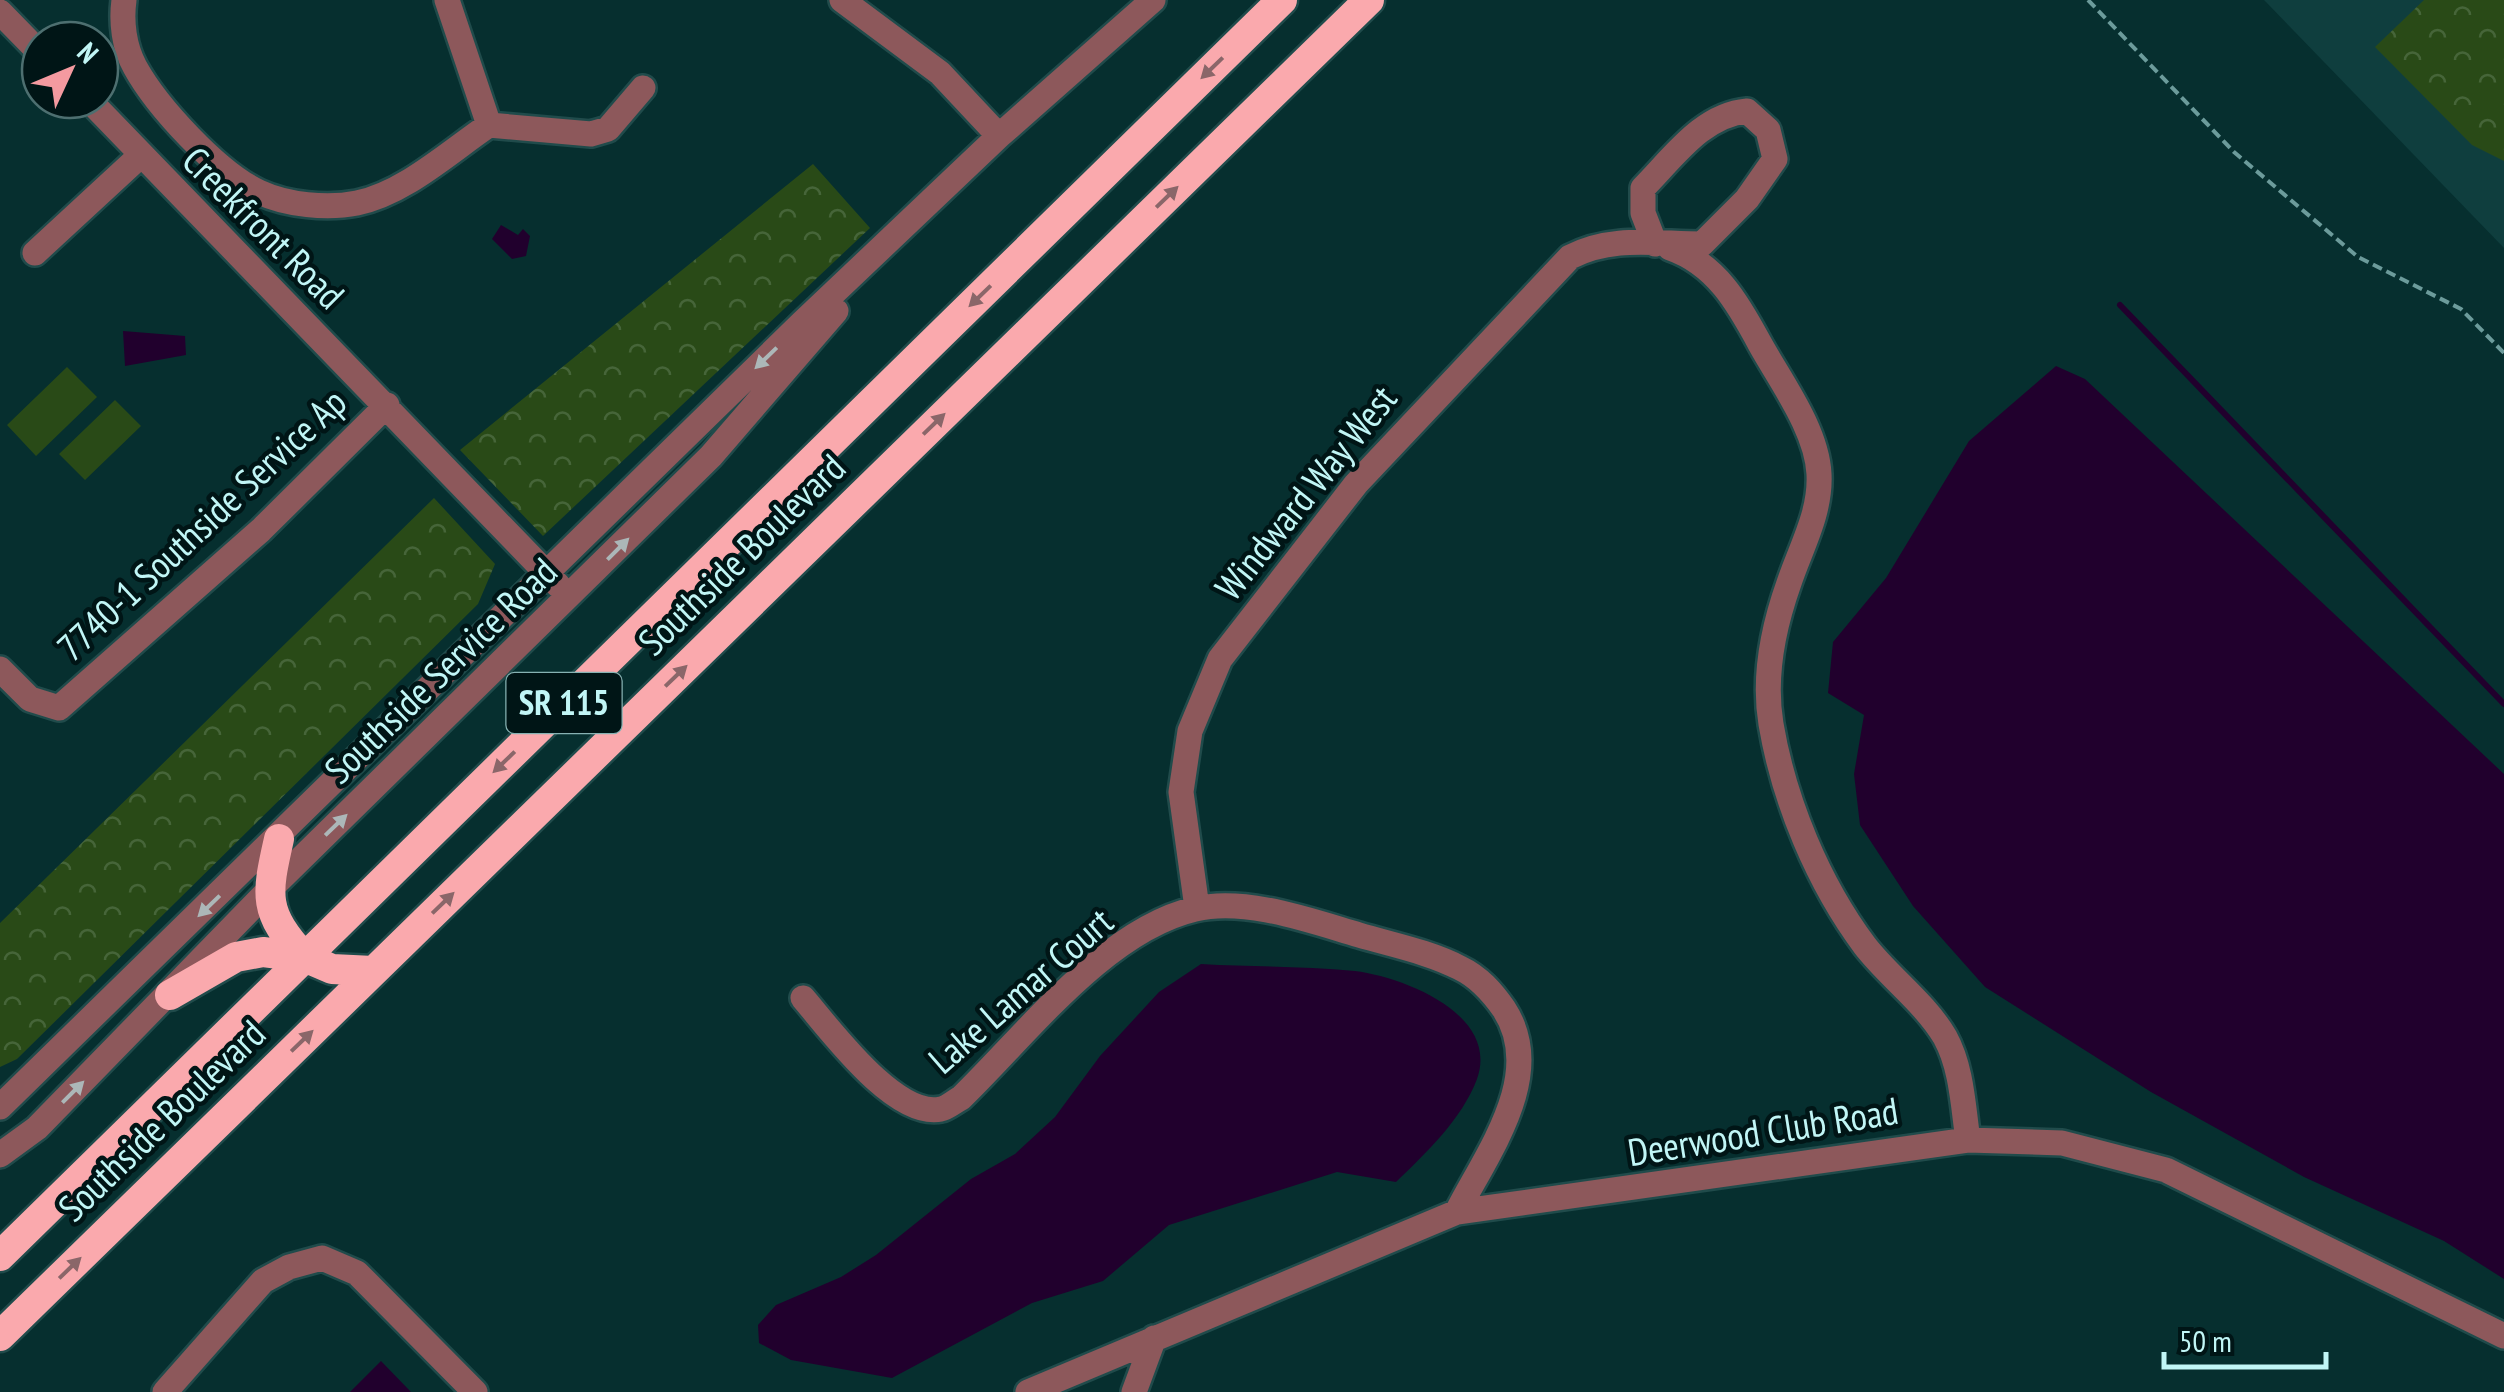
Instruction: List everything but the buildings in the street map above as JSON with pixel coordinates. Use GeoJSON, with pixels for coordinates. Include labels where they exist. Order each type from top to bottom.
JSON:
{"type":"FeatureCollection","features":[{"type":"Feature","properties":{"kind":"highway","name":"Southside Boulevard"},"geometry":{"type":"LineString","coordinates":[[0,1256],[1282,0]]}},
{"type":"Feature","properties":{"kind":"highway","name":"Southside Boulevard"},"geometry":{"type":"LineString","coordinates":[[0,1336],[1369,0]]}},
{"type":"Feature","properties":{"kind":"highway"},"geometry":{"type":"LineString","coordinates":[[279,838],[266,893],[278,929],[304,957]]}},
{"type":"Feature","properties":{"kind":"highway"},"geometry":{"type":"LineString","coordinates":[[170,995],[236,957],[264,952],[304,957],[332,970],[373,971]]}},
{"type":"Feature","properties":{"kind":"street"},"geometry":{"type":"LineString","coordinates":[[124,0],[125,41],[134,66],[154,96],[228,171],[272,197],[304,204],[357,202],[393,190],[489,125],[591,134],[608,130],[643,88]]}},
{"type":"Feature","properties":{"kind":"street"},"geometry":{"type":"LineString","coordinates":[[446,0],[489,125]]}},
{"type":"Feature","properties":{"kind":"street"},"geometry":{"type":"LineString","coordinates":[[842,0],[940,72],[998,136]]}},
{"type":"Feature","properties":{"kind":"street","name":"Southside Service Road"},"geometry":{"type":"LineString","coordinates":[[0,1107],[998,136],[1153,0]]}},
{"type":"Feature","properties":{"kind":"street"},"geometry":{"type":"LineString","coordinates":[[0,12],[20,32]]}},
{"type":"Feature","properties":{"kind":"street","name":"Windward Way West"},"geometry":{"type":"LineString","coordinates":[[1197,908],[1180,792],[1190,732],[1220,659],[1356,484],[1570,257],[1596,243],[1655,244],[1702,244],[1747,199],[1774,159],[1768,130],[1747,111],[1725,113],[1702,128],[1644,188],[1643,213],[1655,244]]}},
{"type":"Feature","properties":{"kind":"street","name":"Creekfront Road"},"geometry":{"type":"LineString","coordinates":[[107,120],[387,406]]}},
{"type":"Feature","properties":{"kind":"street"},"geometry":{"type":"LineString","coordinates":[[35,254],[140,156]]}},
{"type":"Feature","properties":{"kind":"street","name":"Southside Service Road"},"geometry":{"type":"LineString","coordinates":[[0,1156],[37,1128],[266,893],[711,456],[914,220]]}},
{"type":"Feature","properties":{"kind":"street"},"geometry":{"type":"LineString","coordinates":[[1655,244],[1694,258],[1717,276],[1744,315],[1813,447],[1819,473],[1814,518],[1772,637],[1771,721],[1781,769],[1799,821],[1839,906],[1864,944],[1944,1036],[1957,1068],[1968,1140]]}},
{"type":"Feature","properties":{"kind":"street","name":"7740-1 Southside Service Ap"},"geometry":{"type":"LineString","coordinates":[[0,669],[30,698],[59,708],[261,530],[387,406],[570,598]]}},
{"type":"Feature","properties":{"kind":"street","name":"Lake Lamar Court"},"geometry":{"type":"LineString","coordinates":[[803,998],[867,1072],[922,1109],[942,1109],[962,1098],[1114,950],[1197,908],[1250,908],[1333,927],[1464,969],[1494,995],[1510,1018],[1520,1066],[1504,1120],[1457,1212]]}},
{"type":"Feature","properties":{"kind":"street","name":"Deerwood Club Road"},"geometry":{"type":"LineString","coordinates":[[1028,1392],[1457,1212],[1968,1140],[2062,1144],[2166,1170],[2504,1336]]}},
{"type":"Feature","properties":{"kind":"street"},"geometry":{"type":"LineString","coordinates":[[165,1392],[263,1281],[290,1267],[322,1258],[356,1273],[475,1392]]}},
{"type":"Feature","properties":{"kind":"street"},"geometry":{"type":"LineString","coordinates":[[1134,1392],[1154,1338]]}},
{"type":"Feature","properties":{"kind":"path"},"geometry":{"type":"LineString","coordinates":[[2088,0],[2234,152],[2330,234],[2358,257],[2461,310],[2504,353]]}},
{"type":"Feature","properties":{"kind":"shaded area"},"geometry":{"type":"Polygon","coordinates":[[[2264,0],[2504,0],[2504,248],[2264,0]]]}},
{"type":"Feature","properties":{"kind":"shaded area"},"geometry":{"type":"Polygon","coordinates":[[[501,225],[518,235],[523,229],[530,236],[526,256],[512,259],[492,239],[501,225]]]}},
{"type":"Feature","properties":{"kind":"shaded area"},"geometry":{"type":"Polygon","coordinates":[[[123,331],[185,336],[186,355],[125,366],[123,331]]]}},
{"type":"Feature","properties":{"kind":"shaded area"},"geometry":{"type":"Polygon","coordinates":[[[2056,366],[2085,379],[2504,774],[2504,1279],[2444,1241],[2304,1177],[2151,1092],[1985,987],[1913,906],[1860,825],[1854,774],[1864,715],[1828,693],[1833,642],[1886,578],[1969,441],[2056,366]]]}},
{"type":"Feature","properties":{"kind":"shaded area"},"geometry":{"type":"Polygon","coordinates":[[[1201,964],[1355,971],[1398,981],[1443,1003],[1461,1018],[1474,1036],[1480,1056],[1477,1079],[1442,1135],[1396,1182],[1337,1172],[1169,1225],[1103,1281],[1032,1303],[892,1378],[791,1360],[759,1343],[758,1325],[776,1305],[841,1277],[876,1255],[971,1179],[1015,1154],[1055,1117],[1100,1056],[1159,992],[1201,964]]]}},
{"type":"Feature","properties":{"kind":"shaded area"},"geometry":{"type":"Polygon","coordinates":[[[381,1361],[411,1392],[350,1392],[381,1361]]]}},
{"type":"Feature","properties":{"kind":"green space"},"geometry":{"type":"Polygon","coordinates":[[[2424,0],[2504,0],[2504,161],[2472,145],[2375,47],[2424,0]]]}},
{"type":"Feature","properties":{"kind":"green space"},"geometry":{"type":"Polygon","coordinates":[[[813,164],[870,228],[543,536],[460,450],[813,164]]]}},
{"type":"Feature","properties":{"kind":"green space"},"geometry":{"type":"Polygon","coordinates":[[[67,367],[97,397],[36,456],[7,425],[67,367]]]}},
{"type":"Feature","properties":{"kind":"green space"},"geometry":{"type":"Polygon","coordinates":[[[115,400],[141,426],[85,480],[59,454],[115,400]]]}},
{"type":"Feature","properties":{"kind":"green space"},"geometry":{"type":"Polygon","coordinates":[[[434,498],[495,564],[478,604],[17,1059],[0,1067],[0,923],[434,498]]]}},
{"type":"Feature","properties":{"kind":"waterway"},"geometry":{"type":"LineString","coordinates":[[2120,305],[2504,704]]}}]}
